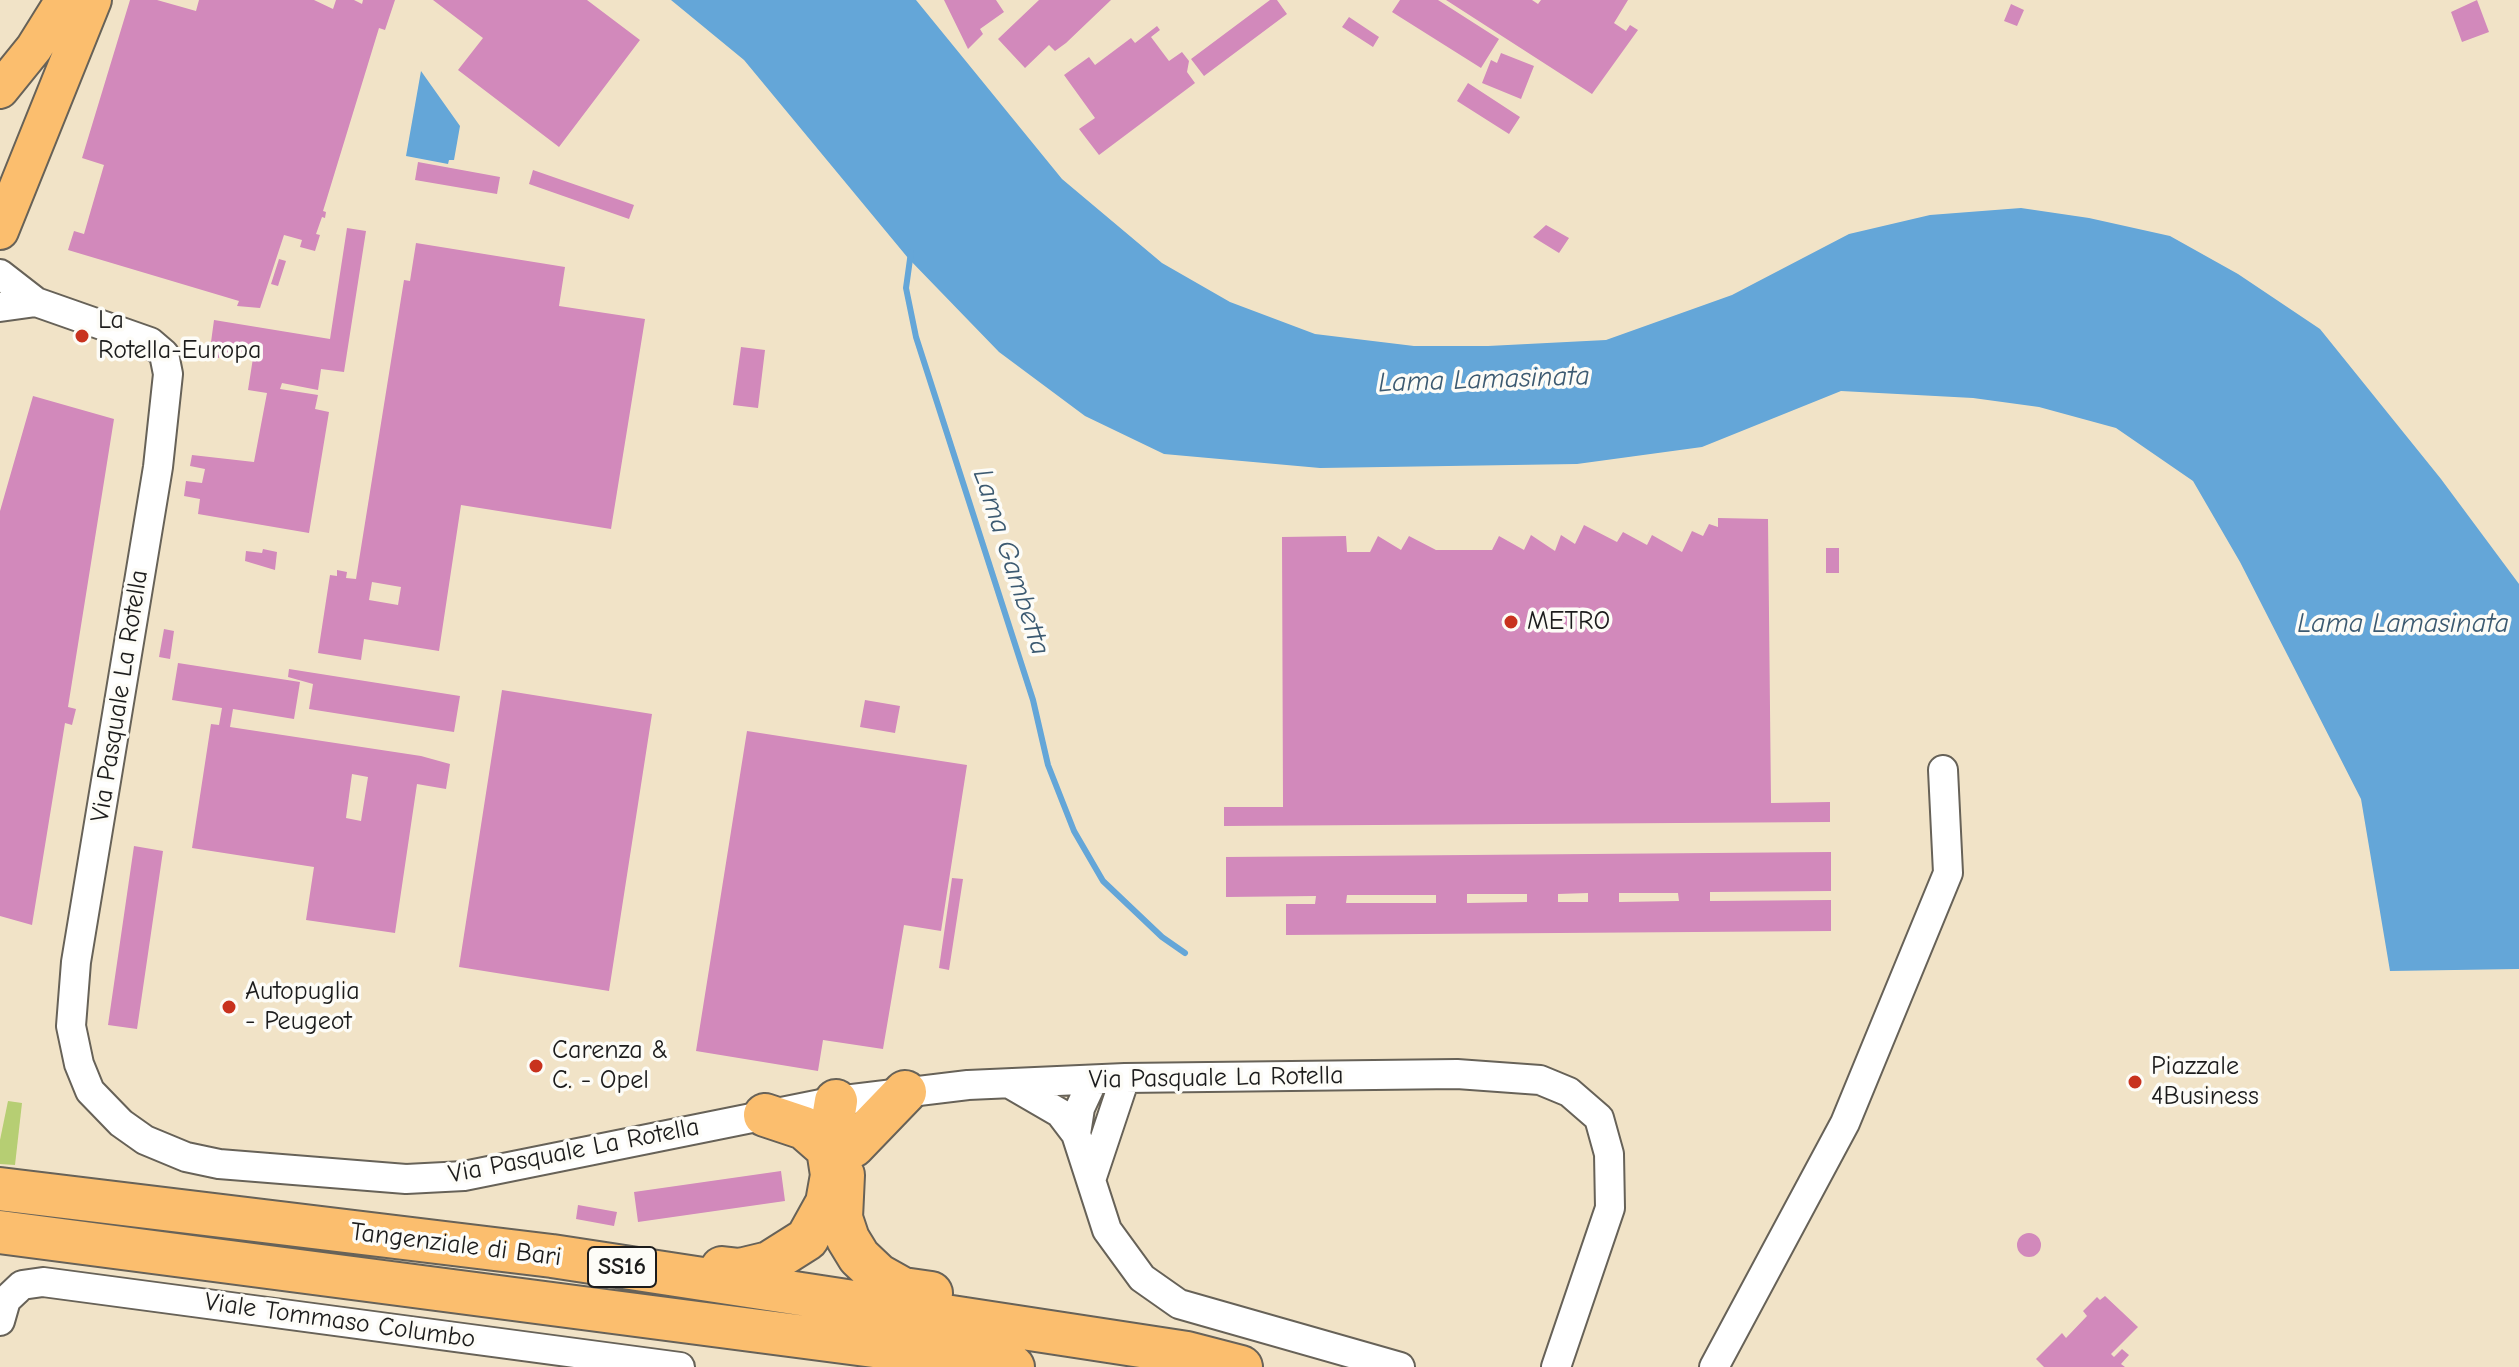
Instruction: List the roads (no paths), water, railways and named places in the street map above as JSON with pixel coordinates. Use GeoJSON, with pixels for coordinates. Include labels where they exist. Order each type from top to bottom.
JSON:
{"type":"FeatureCollection","features":[{"type":"Feature","properties":{"kind":"highway"},"geometry":{"type":"LineString","coordinates":[[905,1092],[840,1148],[839,1196],[848,1239],[859,1257],[878,1275],[903,1289],[974,1299],[1016,1326]]}},
{"type":"Feature","properties":{"kind":"highway"},"geometry":{"type":"LineString","coordinates":[[552,1256],[628,1255],[740,1270],[769,1263],[807,1239],[827,1203],[840,1148],[855,1128],[836,1101]]}},
{"type":"Feature","properties":{"kind":"highway"},"geometry":{"type":"LineString","coordinates":[[765,1115],[804,1128],[840,1148]]}},
{"type":"Feature","properties":{"kind":"highway"},"geometry":{"type":"LineString","coordinates":[[0,1169],[100,1202]]}},
{"type":"Feature","properties":{"kind":"highway","name":"Tangenziale di Bari"},"geometry":{"type":"LineString","coordinates":[[0,1189],[552,1256],[1187,1353],[1241,1367]]}},
{"type":"Feature","properties":{"kind":"highway","name":"Tangenziale di Bari"},"geometry":{"type":"LineString","coordinates":[[0,1232],[905,1350],[1013,1367]]}},
{"type":"Feature","properties":{"kind":"main road"},"geometry":{"type":"LineString","coordinates":[[0,90],[34,48],[64,0]]}},
{"type":"Feature","properties":{"kind":"main road"},"geometry":{"type":"LineString","coordinates":[[0,231],[93,0]]}},
{"type":"Feature","properties":{"kind":"street"},"geometry":{"type":"LineString","coordinates":[[0,274],[36,302]]}},
{"type":"Feature","properties":{"kind":"street"},"geometry":{"type":"LineString","coordinates":[[0,307],[36,302]]}},
{"type":"Feature","properties":{"kind":"street","name":"Via Pasquale La Rotella"},"geometry":{"type":"LineString","coordinates":[[36,302],[150,342],[164,354],[168,374],[155,482],[76,962],[71,1026],[84,1077],[106,1109],[145,1140],[186,1157],[219,1164],[406,1179],[464,1176],[836,1101],[905,1092],[1125,1078],[1503,1075],[1540,1080],[1569,1092],[1599,1118],[1609,1154],[1610,1208],[1556,1367]]}},
{"type":"Feature","properties":{"kind":"street"},"geometry":{"type":"LineString","coordinates":[[1714,1367],[1845,1123],[1881,1044],[1948,873],[1943,770]]}},
{"type":"Feature","properties":{"kind":"street"},"geometry":{"type":"LineString","coordinates":[[1091,1180],[1125,1078]]}},
{"type":"Feature","properties":{"kind":"street"},"geometry":{"type":"LineString","coordinates":[[1076,1134],[1080,1108],[1093,1080]]}},
{"type":"Feature","properties":{"kind":"street"},"geometry":{"type":"LineString","coordinates":[[1010,1084],[1060,1113],[1076,1134],[1107,1230],[1142,1278],[1179,1304],[1400,1367]]}},
{"type":"Feature","properties":{"kind":"street","name":"Viale Tommaso Columbo"},"geometry":{"type":"LineString","coordinates":[[3,1310],[22,1285],[43,1282],[680,1367]]}},
{"type":"Feature","properties":{"kind":"water","name":"Lama Lamasinata"},"geometry":{"type":"Polygon","coordinates":[[[671,0],[916,0],[1062,179],[1162,263],[1230,302],[1315,334],[1414,346],[1606,340],[1732,295],[1849,234],[1930,215],[2021,208],[2089,218],[2170,236],[2238,274],[2320,329],[2441,479],[2519,584],[2519,969],[2390,971],[2361,799],[2240,562],[2193,481],[2116,428],[2039,407],[1973,398],[1841,391],[1702,447],[1577,464],[1320,468],[1164,454],[1085,416],[999,352],[908,258],[744,60],[671,0]]]}},
{"type":"Feature","properties":{"kind":"water"},"geometry":{"type":"Polygon","coordinates":[[[421,71],[460,126],[454,160],[449,160],[448,164],[406,156],[421,71]]]}},
{"type":"Feature","properties":{"kind":"waterway","name":"Lama Gambetta"},"geometry":{"type":"LineString","coordinates":[[911,252],[906,288],[916,337],[1033,700],[1048,765],[1074,831],[1103,881],[1162,937],[1185,953]]}},
{"type":"Feature","properties":{"kind":"place","name":"La Rotella-Europa"},"geometry":{"type":"Point","coordinates":[82,336]}},
{"type":"Feature","properties":{"kind":"place","name":"METRO"},"geometry":{"type":"Point","coordinates":[1511,622]}},
{"type":"Feature","properties":{"kind":"place","name":"Autopuglia - Peugeot"},"geometry":{"type":"Point","coordinates":[229,1007]}},
{"type":"Feature","properties":{"kind":"place","name":"Carenza & C. - Opel"},"geometry":{"type":"Point","coordinates":[536,1066]}},
{"type":"Feature","properties":{"kind":"place","name":"Piazzale 4Business"},"geometry":{"type":"Point","coordinates":[2135,1082]}}]}
